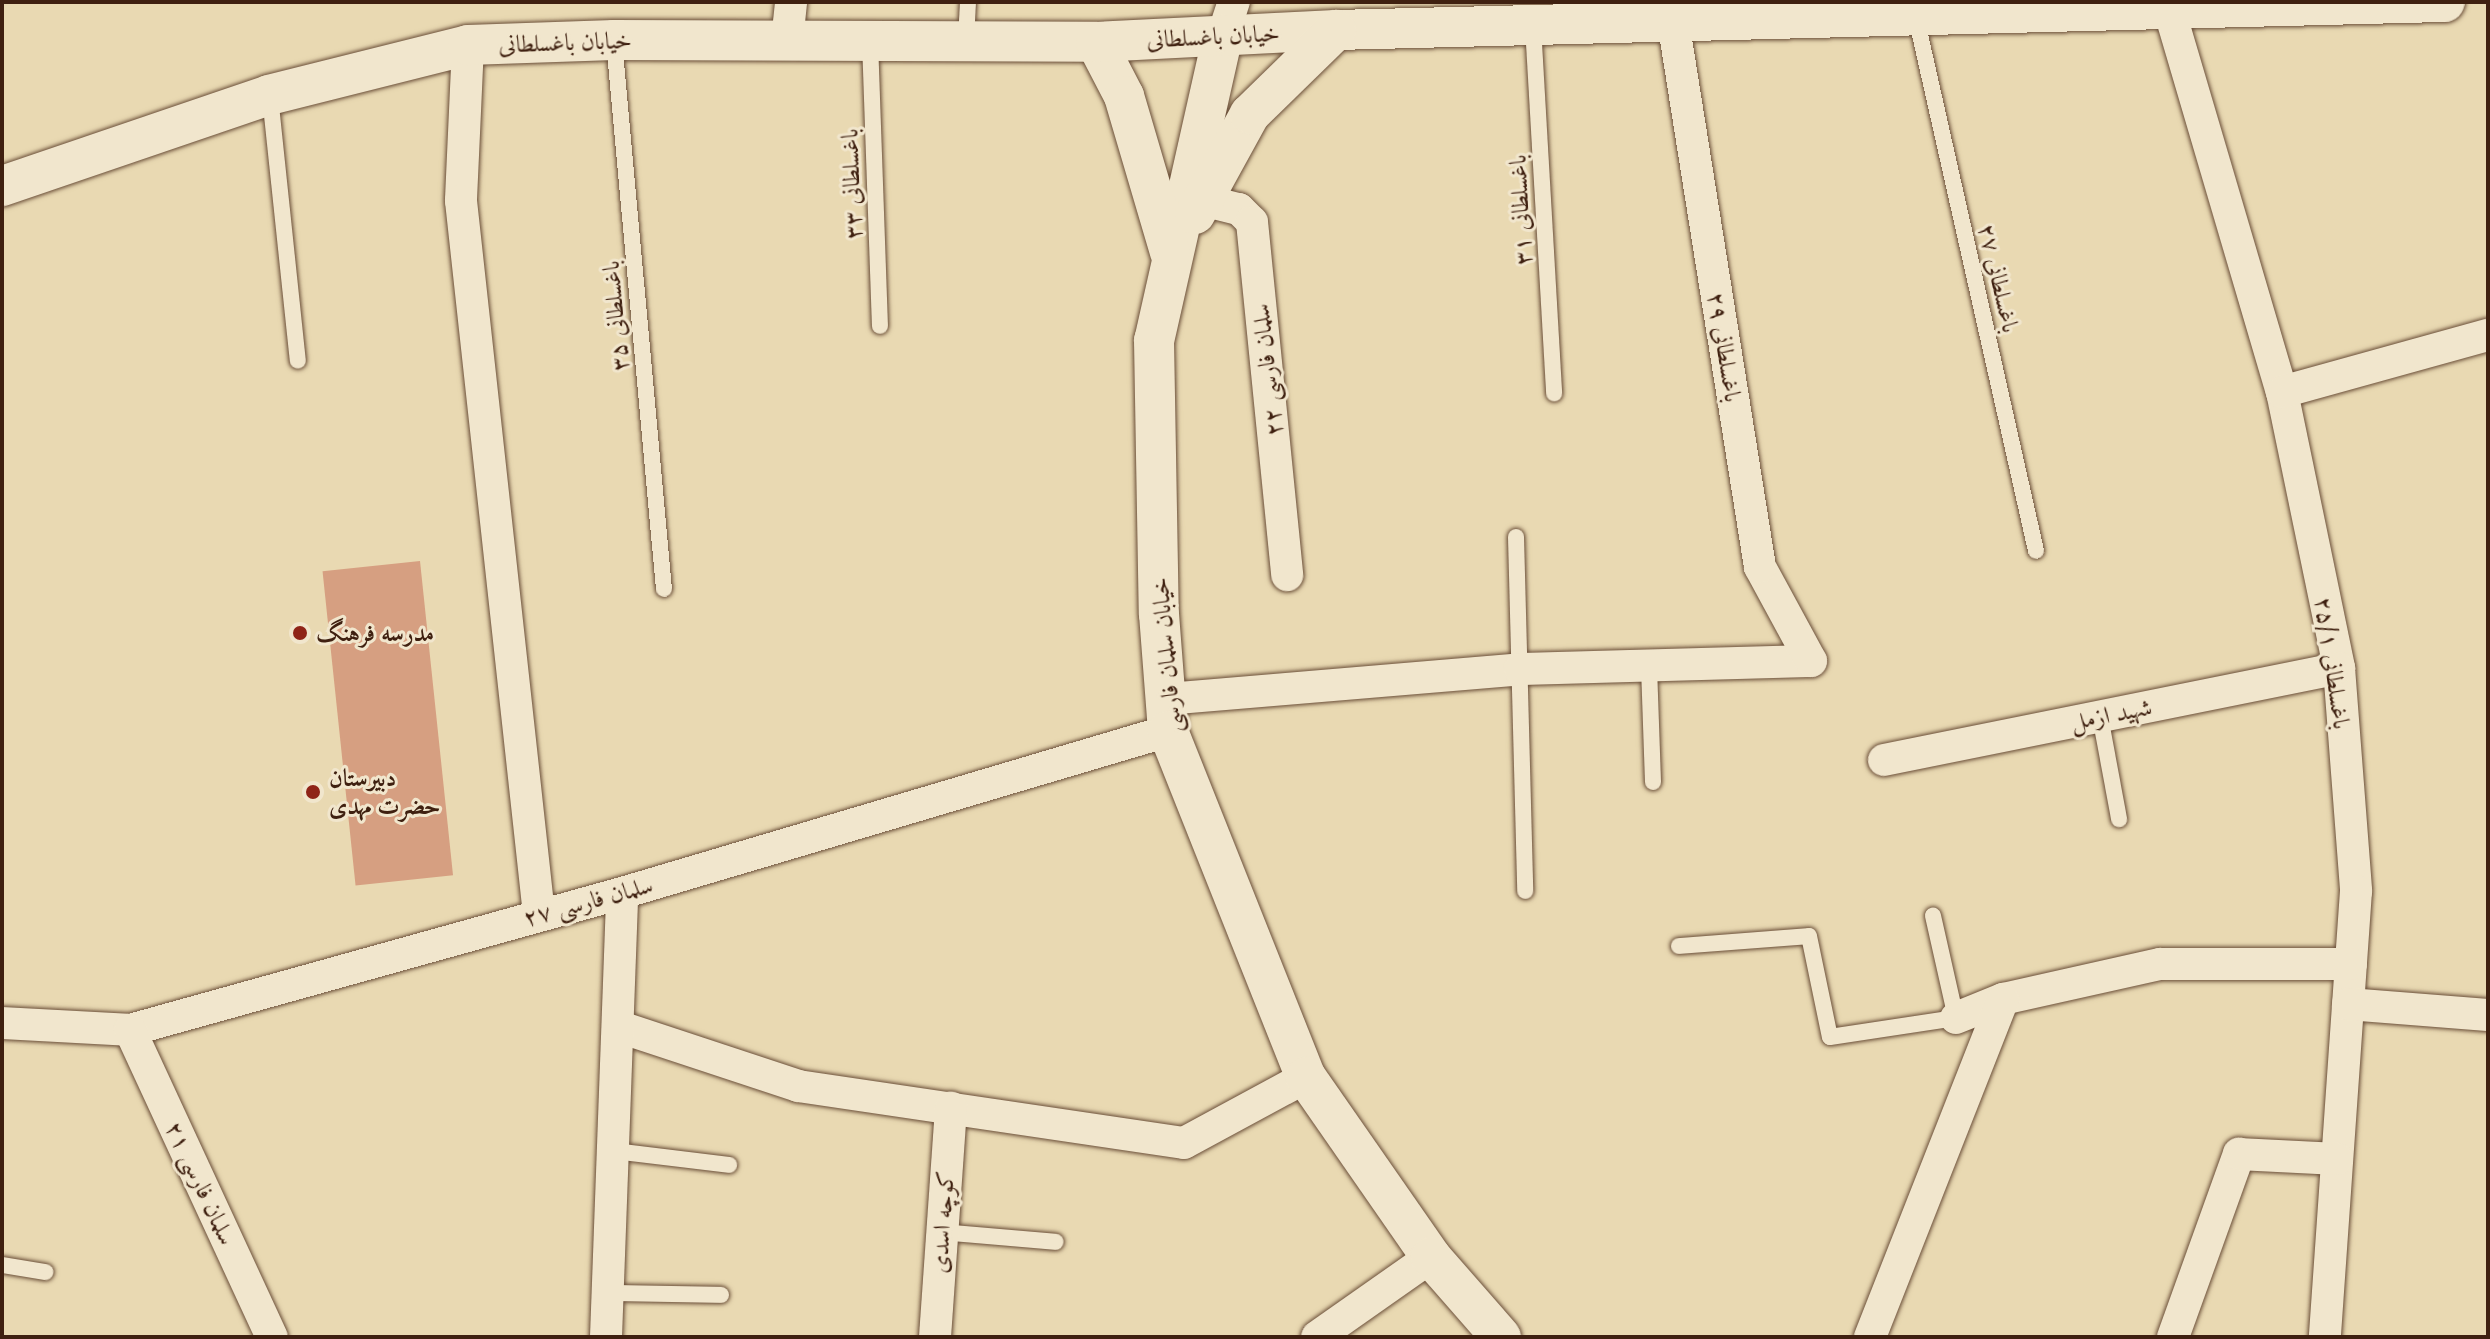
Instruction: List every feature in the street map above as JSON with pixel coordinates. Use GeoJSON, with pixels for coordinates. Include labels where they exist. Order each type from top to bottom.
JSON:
{"type":"FeatureCollection","features":[{"type":"Feature","properties":{"kind":"street","name":"خیابان باغسلطانی"},"geometry":{"type":"LineString","coordinates":[[2,186],[269,95],[468,45],[614,40],[789,21],[870,41],[1096,42],[1229,18],[1336,30],[1673,21],[1735,11],[1915,15],[2167,5],[2445,2]]}},
{"type":"Feature","properties":{"kind":"street","name":"باغسلطانی ۲۵/۱"},"geometry":{"type":"LineString","coordinates":[[2167,5],[2282,392],[2339,668],[2356,891],[2325,1337]]}},
{"type":"Feature","properties":{"kind":"street","name":"خیابان سلمان فارسی"},"geometry":{"type":"LineString","coordinates":[[1229,18],[1171,255],[1154,340],[1167,715],[1306,1077],[1431,1257],[1501,1337]]}},
{"type":"Feature","properties":{"kind":"street","name":"باغسلطانی ۲۹"},"geometry":{"type":"LineString","coordinates":[[1673,21],[1760,567],[1811,661]]}},
{"type":"Feature","properties":{"kind":"street"},"geometry":{"type":"LineString","coordinates":[[1171,255],[1250,114],[1336,30]]}},
{"type":"Feature","properties":{"kind":"street"},"geometry":{"type":"LineString","coordinates":[[1096,42],[1124,96],[1171,255]]}},
{"type":"Feature","properties":{"kind":"street"},"geometry":{"type":"LineString","coordinates":[[468,45],[461,201],[539,914]]}},
{"type":"Feature","properties":{"kind":"street","name":"سلمان فارسی ۲۲"},"geometry":{"type":"LineString","coordinates":[[1202,200],[1239,209],[1252,222],[1287,575]]}},
{"type":"Feature","properties":{"kind":"street"},"geometry":{"type":"LineString","coordinates":[[2282,392],[2488,335]]}},
{"type":"Feature","properties":{"kind":"street","name":"سلمان فارسی ۲۷"},"geometry":{"type":"LineString","coordinates":[[2,1023],[130,1030],[622,893],[1167,715],[1520,669],[1811,661]]}},
{"type":"Feature","properties":{"kind":"street","name":"شهید ازمل"},"geometry":{"type":"LineString","coordinates":[[1884,760],[2339,668]]}},
{"type":"Feature","properties":{"kind":"street"},"geometry":{"type":"LineString","coordinates":[[606,1337],[620,1027],[622,893]]}},
{"type":"Feature","properties":{"kind":"street"},"geometry":{"type":"LineString","coordinates":[[1956,1018],[2003,999],[2160,964],[2351,964]]}},
{"type":"Feature","properties":{"kind":"street"},"geometry":{"type":"LineString","coordinates":[[1870,1337],[2003,999]]}},
{"type":"Feature","properties":{"kind":"street"},"geometry":{"type":"LineString","coordinates":[[2348,1004],[2488,1015]]}},
{"type":"Feature","properties":{"kind":"street"},"geometry":{"type":"LineString","coordinates":[[620,1027],[798,1086],[1184,1143],[1306,1077]]}},
{"type":"Feature","properties":{"kind":"street","name":"سلمان فارسی ۲۱"},"geometry":{"type":"LineString","coordinates":[[130,1030],[272,1337]]}},
{"type":"Feature","properties":{"kind":"street","name":"کوچه اسدی"},"geometry":{"type":"LineString","coordinates":[[935,1337],[951,1108]]}},
{"type":"Feature","properties":{"kind":"street"},"geometry":{"type":"LineString","coordinates":[[2173,1337],[2239,1154],[2337,1159]]}},
{"type":"Feature","properties":{"kind":"street"},"geometry":{"type":"LineString","coordinates":[[1317,1337],[1431,1257]]}},
{"type":"Feature","properties":{"kind":"lane"},"geometry":{"type":"LineString","coordinates":[[966,41],[968,2]]}},
{"type":"Feature","properties":{"kind":"lane","name":"باغسلطانی ۲۷"},"geometry":{"type":"LineString","coordinates":[[1915,15],[2036,551]]}},
{"type":"Feature","properties":{"kind":"lane","name":"باغسلطانی ۳۱"},"geometry":{"type":"LineString","coordinates":[[1533,24],[1554,393]]}},
{"type":"Feature","properties":{"kind":"lane","name":"باغسلطانی ۳۵"},"geometry":{"type":"LineString","coordinates":[[614,40],[664,589]]}},
{"type":"Feature","properties":{"kind":"lane","name":"باغسلطانی ۳۳"},"geometry":{"type":"LineString","coordinates":[[870,41],[880,326]]}},
{"type":"Feature","properties":{"kind":"lane"},"geometry":{"type":"LineString","coordinates":[[269,95],[298,361]]}},
{"type":"Feature","properties":{"kind":"lane"},"geometry":{"type":"LineString","coordinates":[[1516,537],[1525,891]]}},
{"type":"Feature","properties":{"kind":"lane"},"geometry":{"type":"LineString","coordinates":[[1649,667],[1653,782]]}},
{"type":"Feature","properties":{"kind":"lane"},"geometry":{"type":"LineString","coordinates":[[2100,716],[2119,819]]}},
{"type":"Feature","properties":{"kind":"lane"},"geometry":{"type":"LineString","coordinates":[[1679,946],[1809,936],[1830,1037],[1956,1018],[1933,916]]}},
{"type":"Feature","properties":{"kind":"lane"},"geometry":{"type":"LineString","coordinates":[[614,1151],[729,1165]]}},
{"type":"Feature","properties":{"kind":"lane"},"geometry":{"type":"LineString","coordinates":[[940,1232],[1056,1242]]}},
{"type":"Feature","properties":{"kind":"lane"},"geometry":{"type":"LineString","coordinates":[[2,1265],[45,1272]]}},
{"type":"Feature","properties":{"kind":"lane"},"geometry":{"type":"LineString","coordinates":[[608,1293],[721,1295]]}},
{"type":"Feature","properties":{"kind":"building"},"geometry":{"type":"Polygon","coordinates":[[[420,561],[453,875],[356,886],[323,571],[420,561]]]}},
{"type":"Feature","properties":{"kind":"place","name":"مدرسه فرهنگ"},"geometry":{"type":"Point","coordinates":[300,633]}},
{"type":"Feature","properties":{"kind":"place","name":"دبیرستان حضرت مهدی"},"geometry":{"type":"Point","coordinates":[313,792]}}]}
